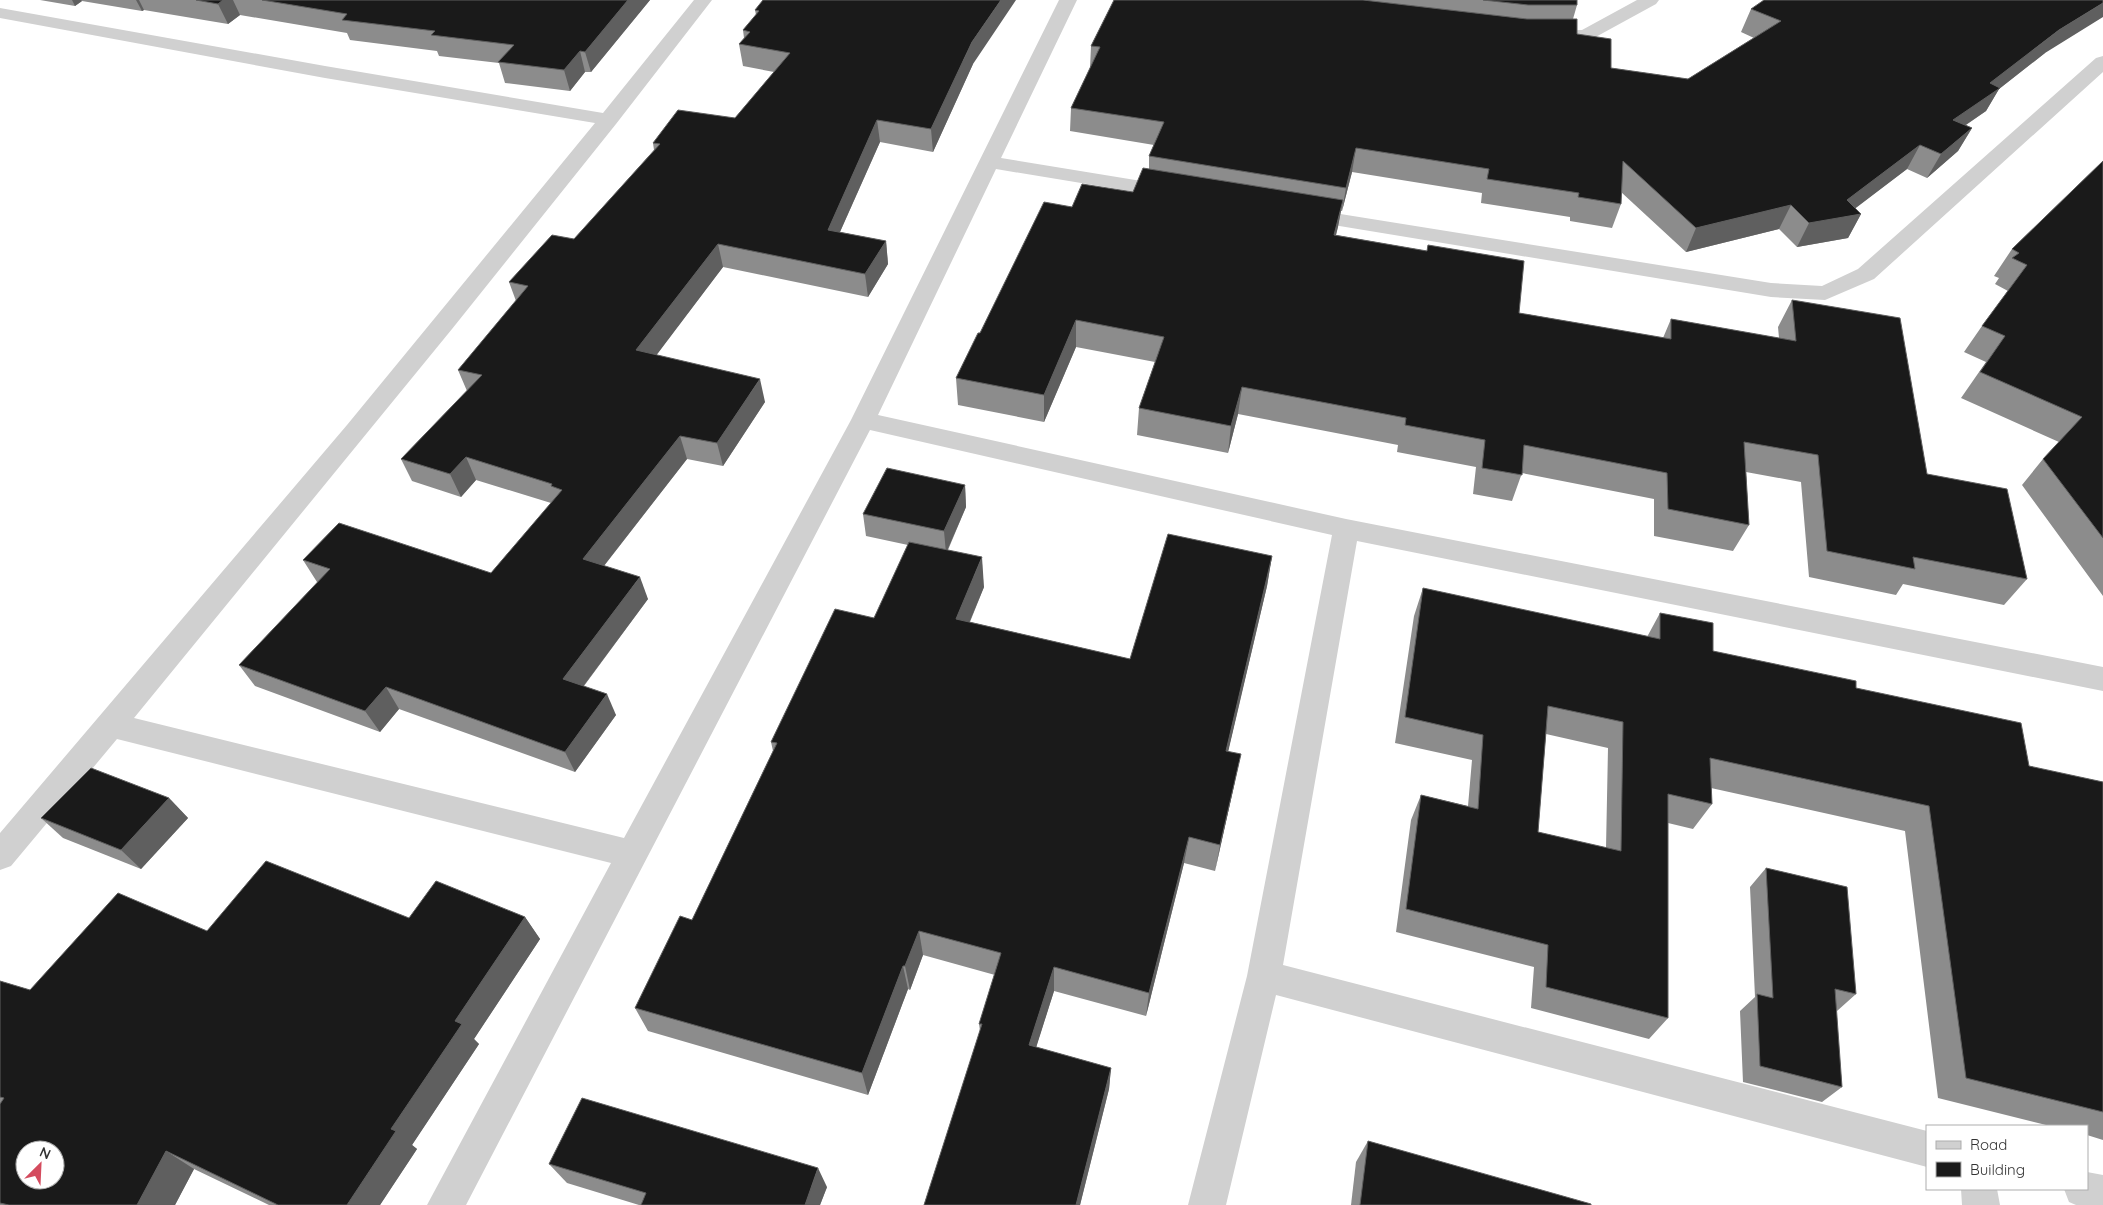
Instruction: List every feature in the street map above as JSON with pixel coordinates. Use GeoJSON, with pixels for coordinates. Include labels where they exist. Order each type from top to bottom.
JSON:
{"type":"FeatureCollection","features":[{"type":"Feature","properties":{"kind":"street"},"geometry":{"type":"LineString","coordinates":[[0,856],[199,621],[609,120],[703,0]]}},
{"type":"Feature","properties":{"kind":"street"},"geometry":{"type":"LineString","coordinates":[[446,1205],[863,420],[1068,0]]}},
{"type":"Feature","properties":{"kind":"street"},"geometry":{"type":"LineString","coordinates":[[1530,35],[1586,35],[1650,0]]}},
{"type":"Feature","properties":{"kind":"street"},"geometry":{"type":"LineString","coordinates":[[0,13],[325,72],[609,120]]}},
{"type":"Feature","properties":{"kind":"street"},"geometry":{"type":"LineString","coordinates":[[1282,210],[1771,290],[1825,293],[1866,274],[2103,62]]}},
{"type":"Feature","properties":{"kind":"street"},"geometry":{"type":"LineString","coordinates":[[988,162],[1194,196]]}},
{"type":"Feature","properties":{"kind":"street"},"geometry":{"type":"LineString","coordinates":[[863,420],[1346,529],[2103,679]]}},
{"type":"Feature","properties":{"kind":"street"},"geometry":{"type":"LineString","coordinates":[[1207,1205],[1264,976],[1346,529]]}},
{"type":"Feature","properties":{"kind":"street"},"geometry":{"type":"LineString","coordinates":[[111,726],[631,854]]}},
{"type":"Feature","properties":{"kind":"street"},"geometry":{"type":"LineString","coordinates":[[1264,976],[1926,1149]]}},
{"type":"Feature","properties":{"kind":"street"},"geometry":{"type":"LineString","coordinates":[[1978,1190],[1981,1205]]}},
{"type":"Feature","properties":{"kind":"street"},"geometry":{"type":"LineString","coordinates":[[2086,1190],[2103,1194]]}},
{"type":"Feature","properties":{"kind":"building"},"geometry":{"type":"Polygon","coordinates":[[[196,0],[223,0],[218,4],[196,0]]]}},
{"type":"Feature","properties":{"kind":"building"},"geometry":{"type":"Polygon","coordinates":[[[262,0],[628,0],[585,52],[580,51],[564,70],[498,62],[514,45],[431,35],[435,31],[342,20],[347,14],[262,0]]]}},
{"type":"Feature","properties":{"kind":"building"},"geometry":{"type":"Polygon","coordinates":[[[763,0],[1001,0],[972,42],[931,129],[877,120],[828,230],[886,241],[865,274],[718,244],[636,350],[760,379],[717,443],[680,436],[583,559],[640,577],[563,679],[607,694],[565,752],[386,687],[365,711],[239,665],[330,569],[303,560],[339,523],[491,573],[562,490],[551,486],[552,484],[466,457],[450,474],[401,459],[482,375],[458,370],[528,286],[509,282],[552,235],[574,239],[660,144],[653,143],[678,110],[735,118],[790,53],[739,44],[750,32],[743,30],[759,11],[755,10],[763,0]]]}},
{"type":"Feature","properties":{"kind":"building"},"geometry":{"type":"Polygon","coordinates":[[[1114,0],[1363,0],[1527,19],[1577,19],[1577,34],[1611,39],[1611,68],[1688,79],[1781,21],[1751,9],[1764,0],[2103,0],[2103,3],[2059,30],[1990,83],[2000,88],[1953,120],[1972,128],[1941,154],[1920,145],[1847,200],[1861,214],[1809,223],[1791,205],[1696,228],[1623,161],[1621,204],[1578,197],[1579,193],[1487,179],[1489,169],[1356,148],[1346,188],[1149,156],[1164,122],[1071,108],[1100,47],[1091,46],[1114,0]]]}},
{"type":"Feature","properties":{"kind":"building"},"geometry":{"type":"Polygon","coordinates":[[[1483,0],[1577,0],[1577,5],[1528,5],[1483,0]]]}},
{"type":"Feature","properties":{"kind":"building"},"geometry":{"type":"Polygon","coordinates":[[[2103,161],[2103,538],[2043,459],[2082,417],[1980,372],[2005,336],[1982,326],[2027,265],[2012,258],[2019,253],[2012,249],[2103,161]]]}},
{"type":"Feature","properties":{"kind":"building"},"geometry":{"type":"Polygon","coordinates":[[[1143,168],[1343,200],[1334,235],[1427,251],[1428,245],[1524,261],[1519,313],[1671,339],[1671,319],[1796,341],[1792,300],[1900,318],[1927,474],[2007,489],[2027,579],[1913,557],[1915,569],[1827,551],[1818,455],[1744,442],[1749,525],[1668,509],[1667,473],[1524,445],[1522,475],[1482,468],[1485,440],[1405,425],[1406,418],[1242,387],[1231,426],[1139,408],[1164,337],[1076,320],[1044,395],[956,378],[1044,202],[1072,207],[1082,184],[1133,192],[1143,168]]]}},
{"type":"Feature","properties":{"kind":"building"},"geometry":{"type":"Polygon","coordinates":[[[887,468],[965,485],[944,531],[863,514],[887,468]]]}},
{"type":"Feature","properties":{"kind":"building"},"geometry":{"type":"Polygon","coordinates":[[[1168,534],[1272,556],[1226,751],[1241,754],[1220,845],[1189,837],[1149,993],[1054,967],[1029,1045],[1111,1068],[1076,1205],[924,1205],[982,1024],[979,1024],[1001,953],[919,931],[905,966],[903,966],[862,1073],[635,1008],[680,916],[692,920],[777,743],[771,742],[835,609],[874,618],[909,542],[982,557],[956,619],[1130,659],[1168,534]]]}},
{"type":"Feature","properties":{"kind":"building"},"geometry":{"type":"Polygon","coordinates":[[[1423,588],[1660,639],[1660,613],[1713,623],[1713,651],[1856,681],[1856,688],[2021,723],[2029,766],[2103,782],[2103,1112],[1966,1078],[1929,806],[1710,758],[1712,804],[1668,794],[1668,1018],[1546,987],[1548,945],[1406,909],[1421,795],[1478,809],[1483,735],[1405,717],[1423,588]],[[1548,706],[1538,832],[1621,851],[1623,722],[1548,706]]]}},
{"type":"Feature","properties":{"kind":"building"},"geometry":{"type":"Polygon","coordinates":[[[91,768],[169,798],[121,850],[41,818],[91,768]]]}},
{"type":"Feature","properties":{"kind":"building"},"geometry":{"type":"Polygon","coordinates":[[[266,861],[409,918],[436,881],[525,917],[455,1021],[462,1024],[391,1129],[396,1131],[347,1205],[278,1205],[166,1151],[137,1205],[9,1205],[0,1203],[0,1104],[4,1098],[0,1097],[0,981],[30,990],[118,893],[207,931],[266,861]]]}},
{"type":"Feature","properties":{"kind":"building"},"geometry":{"type":"Polygon","coordinates":[[[1766,868],[1847,887],[1856,994],[1835,989],[1842,1087],[1760,1066],[1757,994],[1773,998],[1766,868]]]}},
{"type":"Feature","properties":{"kind":"building"},"geometry":{"type":"Polygon","coordinates":[[[582,1098],[818,1168],[805,1205],[641,1205],[646,1193],[549,1164],[582,1098]]]}},
{"type":"Feature","properties":{"kind":"building"},"geometry":{"type":"Polygon","coordinates":[[[1368,1141],[1591,1204],[1591,1205],[1360,1205],[1368,1141]]]}}]}
